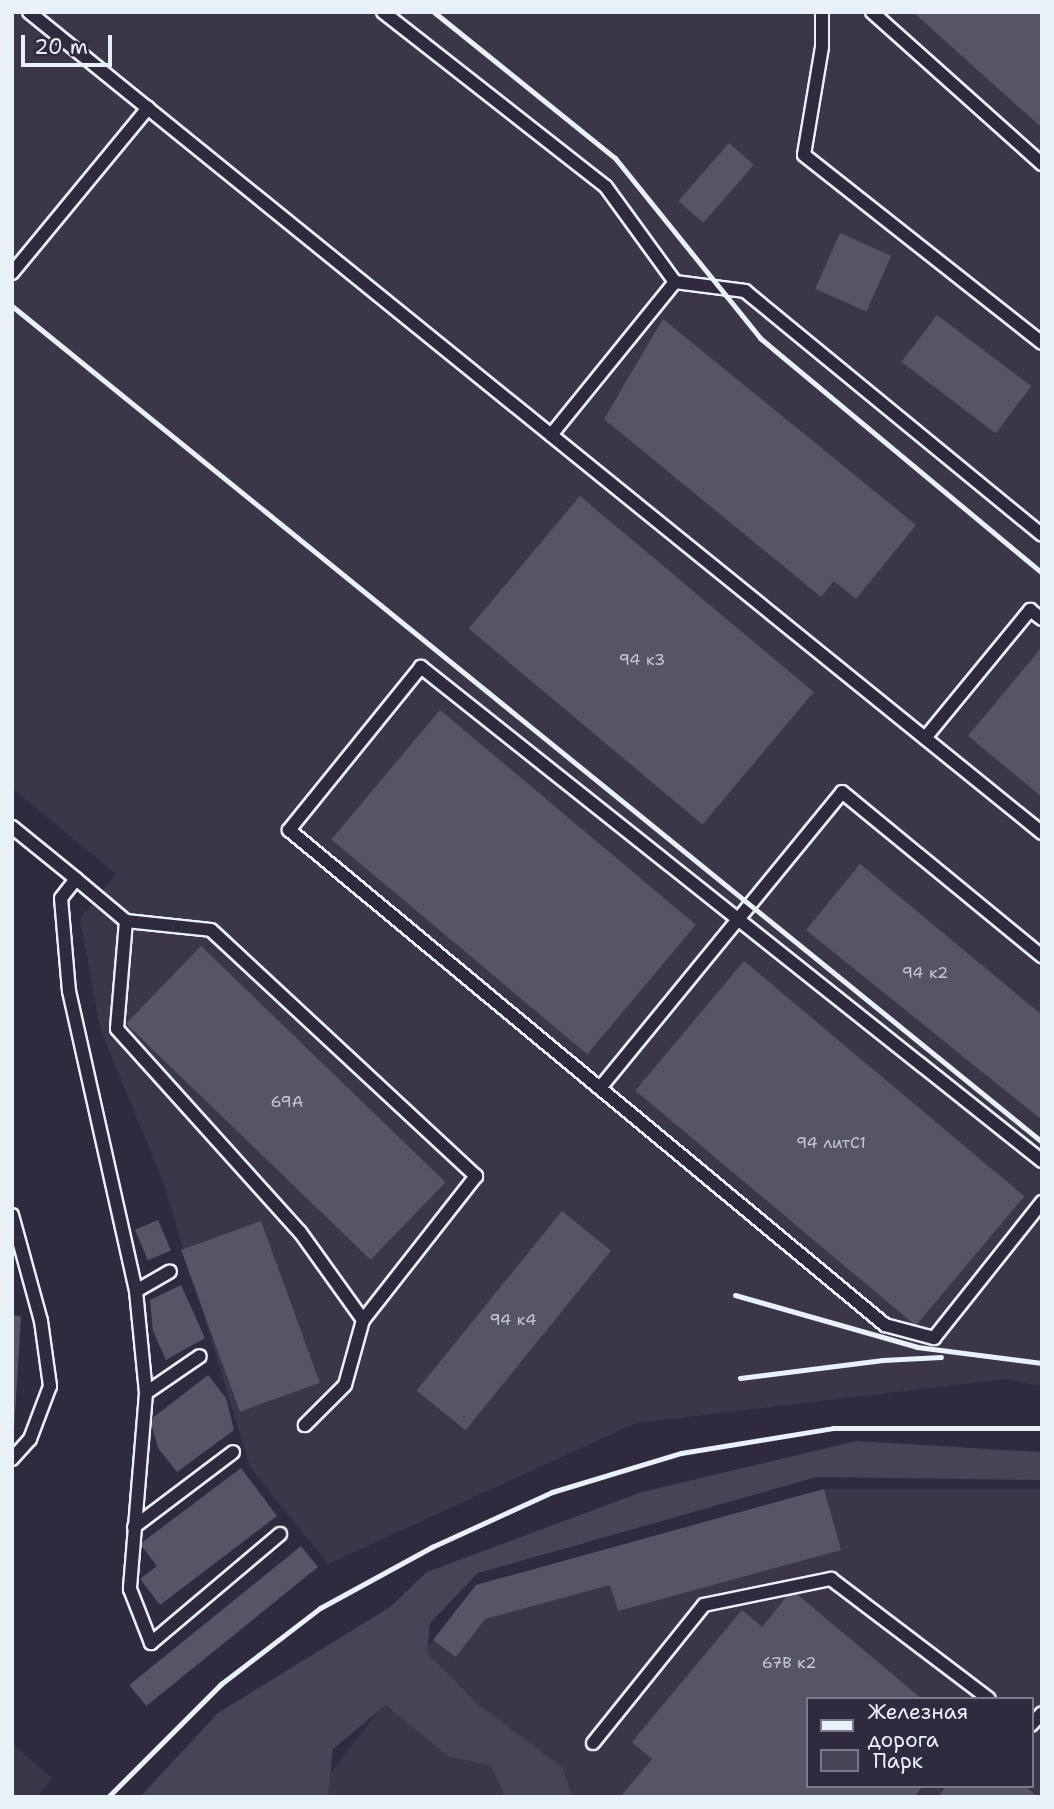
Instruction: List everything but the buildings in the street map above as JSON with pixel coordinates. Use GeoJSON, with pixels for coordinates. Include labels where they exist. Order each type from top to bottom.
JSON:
{"type":"FeatureCollection","features":[{"type":"Feature","properties":{"kind":"lane"},"geometry":{"type":"LineString","coordinates":[[29,12],[1042,833]]}},
{"type":"Feature","properties":{"kind":"lane"},"geometry":{"type":"LineString","coordinates":[[383,12],[606,187],[675,282],[746,291],[1042,535]]}},
{"type":"Feature","properties":{"kind":"lane"},"geometry":{"type":"LineString","coordinates":[[822,12],[822,47],[803,155],[1042,343]]}},
{"type":"Feature","properties":{"kind":"lane"},"geometry":{"type":"LineString","coordinates":[[872,12],[1042,164]]}},
{"type":"Feature","properties":{"kind":"lane"},"geometry":{"type":"LineString","coordinates":[[12,273],[148,108]]}},
{"type":"Feature","properties":{"kind":"lane"},"geometry":{"type":"LineString","coordinates":[[551,435],[675,282]]}},
{"type":"Feature","properties":{"kind":"lane"},"geometry":{"type":"LineString","coordinates":[[925,738],[1030,610],[1042,619]]}},
{"type":"Feature","properties":{"kind":"lane"},"geometry":{"type":"LineString","coordinates":[[1042,1161],[421,667],[289,830],[885,1325],[934,1338],[1042,1202]]}},
{"type":"Feature","properties":{"kind":"lane"},"geometry":{"type":"LineString","coordinates":[[600,1088],[842,792],[1042,956]]}},
{"type":"Feature","properties":{"kind":"lane"},"geometry":{"type":"LineString","coordinates":[[12,827],[127,922],[211,930],[476,1176],[363,1320],[345,1385],[305,1425]]}},
{"type":"Feature","properties":{"kind":"lane"},"geometry":{"type":"LineString","coordinates":[[76,879],[61,898],[69,991],[136,1291],[146,1393],[130,1589],[151,1643],[280,1534]]}},
{"type":"Feature","properties":{"kind":"lane"},"geometry":{"type":"LineString","coordinates":[[127,922],[117,1029],[300,1232],[363,1320]]}},
{"type":"Feature","properties":{"kind":"lane"},"geometry":{"type":"LineString","coordinates":[[12,1215],[41,1321],[50,1386],[30,1439],[12,1459]]}},
{"type":"Feature","properties":{"kind":"lane"},"geometry":{"type":"LineString","coordinates":[[136,1291],[170,1271]]}},
{"type":"Feature","properties":{"kind":"lane"},"geometry":{"type":"LineString","coordinates":[[146,1393],[201,1356]]}},
{"type":"Feature","properties":{"kind":"lane"},"geometry":{"type":"LineString","coordinates":[[134,1527],[233,1452]]}},
{"type":"Feature","properties":{"kind":"lane"},"geometry":{"type":"LineString","coordinates":[[593,1743],[705,1605],[831,1579],[986,1697]]}},
{"type":"Feature","properties":{"kind":"shaded area"},"geometry":{"type":"Polygon","coordinates":[[[12,12],[1042,12],[1042,1386],[1006,1379],[636,1423],[328,1564],[250,1467],[163,1182],[100,1028],[80,919],[116,874],[12,788],[12,12]]]}},
{"type":"Feature","properties":{"kind":"shaded area"},"geometry":{"type":"Polygon","coordinates":[[[824,1489],[1042,1489],[1042,1797],[312,1797],[476,1585],[824,1489]]]}},
{"type":"Feature","properties":{"kind":"shaded area"},"geometry":{"type":"Polygon","coordinates":[[[12,1744],[52,1778],[37,1797],[12,1797],[12,1744]]]}},
{"type":"Feature","properties":{"kind":"green space"},"geometry":{"type":"Polygon","coordinates":[[[856,1441],[1040,1452],[1042,1480],[817,1477],[478,1573],[430,1623],[427,1653],[475,1702],[563,1768],[572,1797],[505,1797],[491,1766],[448,1756],[386,1705],[333,1749],[328,1797],[140,1797],[218,1713],[390,1607],[427,1572],[642,1492],[856,1441]]]}},
{"type":"Feature","properties":{"kind":"railway"},"geometry":{"type":"LineString","coordinates":[[434,12],[615,158],[760,338],[1042,573]]}},
{"type":"Feature","properties":{"kind":"railway"},"geometry":{"type":"LineString","coordinates":[[12,306],[1042,1142]]}},
{"type":"Feature","properties":{"kind":"railway"},"geometry":{"type":"LineString","coordinates":[[735,1295],[917,1347],[1042,1363]]}},
{"type":"Feature","properties":{"kind":"railway"},"geometry":{"type":"LineString","coordinates":[[740,1378],[883,1360],[941,1357]]}},
{"type":"Feature","properties":{"kind":"railway"},"geometry":{"type":"LineString","coordinates":[[108,1797],[221,1684],[320,1608],[432,1547],[552,1492],[681,1453],[833,1428],[1042,1428]]}}]}
